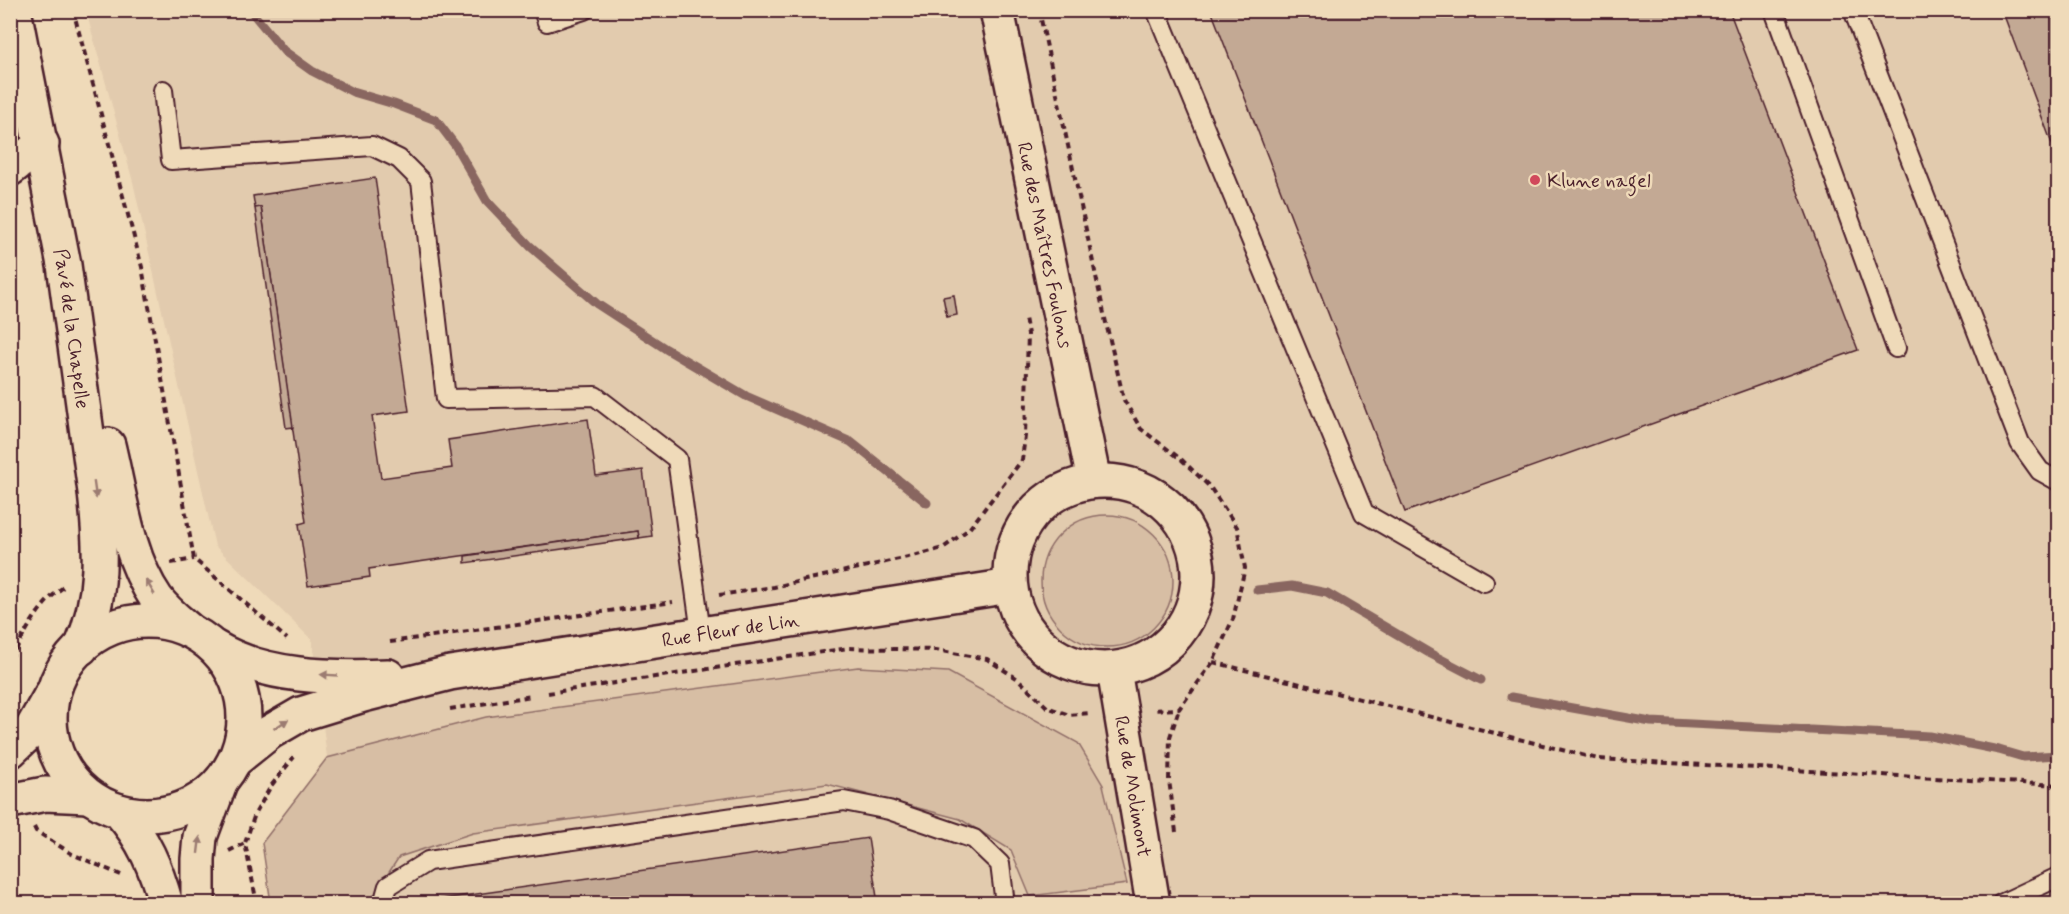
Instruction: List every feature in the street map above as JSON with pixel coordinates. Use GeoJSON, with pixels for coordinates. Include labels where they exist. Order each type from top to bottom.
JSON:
{"type":"FeatureCollection","features":[{"type":"Feature","properties":{"kind":"street","name":"Pavé de la Chapelle"},"geometry":{"type":"LineString","coordinates":[[14,10],[64,265],[99,528],[99,583],[91,626],[81,648]]}},
{"type":"Feature","properties":{"kind":"street","name":"Rue des Maîtres Foulons"},"geometry":{"type":"LineString","coordinates":[[997,10],[1094,481]]}},
{"type":"Feature","properties":{"kind":"street"},"geometry":{"type":"LineString","coordinates":[[10,168],[42,144]]}},
{"type":"Feature","properties":{"kind":"street"},"geometry":{"type":"LineString","coordinates":[[64,265],[135,553],[145,579],[156,598],[168,612],[201,639],[233,672],[243,700],[244,731],[200,837],[198,903]]}},
{"type":"Feature","properties":{"kind":"street"},"geometry":{"type":"LineString","coordinates":[[1094,481],[1126,483],[1157,496],[1180,519],[1195,548],[1199,581],[1191,613],[1173,641],[1146,660],[1114,670],[1085,668],[1057,658],[1034,639],[1017,614],[1010,586],[1011,556],[1022,528],[1040,505],[1065,489],[1094,481]]}},
{"type":"Feature","properties":{"kind":"street","name":"Rue Fleur de Lin"},"geometry":{"type":"LineString","coordinates":[[228,771],[275,728],[301,714],[363,695],[450,673],[1010,586]]}},
{"type":"Feature","properties":{"kind":"street","name":"Pavé de la Chapelle"},"geometry":{"type":"LineString","coordinates":[[201,639],[178,626],[155,621],[132,622],[110,628],[90,640],[66,665],[56,686],[50,719],[56,751],[66,772],[88,796],[119,811],[147,816],[175,812],[201,800],[228,771]]}},
{"type":"Feature","properties":{"kind":"street","name":"Rue Fleur de Lin"},"geometry":{"type":"LineString","coordinates":[[201,639],[230,657],[287,673],[373,677],[450,673]]}},
{"type":"Feature","properties":{"kind":"street","name":"Rue de Molimont"},"geometry":{"type":"LineString","coordinates":[[1114,670],[1153,903]]}},
{"type":"Feature","properties":{"kind":"street"},"geometry":{"type":"LineString","coordinates":[[10,751],[30,732],[56,686]]}},
{"type":"Feature","properties":{"kind":"street"},"geometry":{"type":"LineString","coordinates":[[15,800],[55,793],[88,796]]}},
{"type":"Feature","properties":{"kind":"street","name":"Pavé de la Chapelle"},"geometry":{"type":"LineString","coordinates":[[119,811],[145,847],[156,870],[166,903]]}},
{"type":"Feature","properties":{"kind":"lane"},"geometry":{"type":"LineString","coordinates":[[543,10],[547,22],[584,10]]}},
{"type":"Feature","properties":{"kind":"lane"},"geometry":{"type":"LineString","coordinates":[[1156,10],[1364,513],[1484,582]]}},
{"type":"Feature","properties":{"kind":"lane"},"geometry":{"type":"LineString","coordinates":[[1774,10],[1896,348]]}},
{"type":"Feature","properties":{"kind":"lane"},"geometry":{"type":"LineString","coordinates":[[1853,10],[2020,443],[2040,471],[2058,481]]}},
{"type":"Feature","properties":{"kind":"lane"},"geometry":{"type":"LineString","coordinates":[[163,90],[171,160],[372,146],[399,159],[421,181],[446,399],[595,396],[677,459],[701,633]]}},
{"type":"Feature","properties":{"kind":"lane"},"geometry":{"type":"LineString","coordinates":[[383,903],[388,886],[428,861],[844,801],[889,810],[974,839],[1000,864],[1005,903]]}},
{"type":"Feature","properties":{"kind":"lane"},"geometry":{"type":"LineString","coordinates":[[2001,903],[2058,876]]}},
{"type":"Feature","properties":{"kind":"path"},"geometry":{"type":"LineString","coordinates":[[73,10],[142,267],[194,559]]}},
{"type":"Feature","properties":{"kind":"path"},"geometry":{"type":"LineString","coordinates":[[1039,10],[1124,400],[1141,429],[1182,460],[1210,487],[1237,527],[1245,568],[1233,619],[1213,662],[1179,709],[1170,737],[1169,780],[1177,836]]}},
{"type":"Feature","properties":{"kind":"path"},"geometry":{"type":"LineString","coordinates":[[385,643],[774,587],[943,548],[969,529],[1022,460],[1025,436],[1028,334],[1023,311]]}},
{"type":"Feature","properties":{"kind":"path"},"geometry":{"type":"LineString","coordinates":[[10,659],[51,595]]}},
{"type":"Feature","properties":{"kind":"path"},"geometry":{"type":"LineString","coordinates":[[545,694],[849,648],[936,650],[987,659],[1018,679],[1047,707],[1069,715],[1179,709]]}},
{"type":"Feature","properties":{"kind":"path"},"geometry":{"type":"LineString","coordinates":[[1213,662],[1598,759],[2058,785]]}},
{"type":"Feature","properties":{"kind":"path"},"geometry":{"type":"LineString","coordinates":[[441,710],[534,695]]}},
{"type":"Feature","properties":{"kind":"path"},"geometry":{"type":"LineString","coordinates":[[15,800],[36,831],[72,854],[129,878]]}},
{"type":"Feature","properties":{"kind":"path"},"geometry":{"type":"LineString","coordinates":[[245,843],[257,903]]}},
{"type":"Feature","properties":{"kind":"shaded area"},"geometry":{"type":"Polygon","coordinates":[[[86,11],[2058,11],[2058,903],[271,903],[262,843],[327,757],[312,640],[215,546],[133,182],[86,11]]]}},
{"type":"Feature","properties":{"kind":"shaded area"},"geometry":{"type":"Polygon","coordinates":[[[1107,515],[1132,520],[1154,534],[1168,556],[1173,581],[1168,606],[1154,628],[1132,642],[1107,647],[1082,642],[1060,628],[1046,606],[1041,581],[1046,556],[1060,534],[1082,520],[1107,515]]]}},
{"type":"Feature","properties":{"kind":"shaded area"},"geometry":{"type":"Polygon","coordinates":[[[858,667],[948,672],[1078,743],[1103,785],[1127,884],[1030,896],[1011,850],[960,819],[827,784],[473,833],[399,857],[369,903],[271,903],[262,843],[327,758],[486,717],[858,667]]]}},
{"type":"Feature","properties":{"kind":"building","name":"Klune nagel"},"geometry":{"type":"Polygon","coordinates":[[[1211,10],[1729,10],[1858,350],[1405,512],[1211,10]]]}},
{"type":"Feature","properties":{"kind":"building"},"geometry":{"type":"Polygon","coordinates":[[[2002,10],[2058,10],[2058,160],[2002,10]]]}},
{"type":"Feature","properties":{"kind":"building"},"geometry":{"type":"Polygon","coordinates":[[[375,178],[409,411],[372,416],[381,478],[452,468],[448,440],[588,419],[596,476],[643,470],[652,536],[639,538],[638,531],[369,569],[370,577],[308,586],[299,524],[306,522],[261,207],[255,208],[253,196],[375,178]]]}},
{"type":"Feature","properties":{"kind":"building"},"geometry":{"type":"Polygon","coordinates":[[[261,207],[293,427],[286,428],[255,208],[261,207]]]}},
{"type":"Feature","properties":{"kind":"building"},"geometry":{"type":"Polygon","coordinates":[[[954,295],[957,315],[947,317],[943,297],[954,295]]]}},
{"type":"Feature","properties":{"kind":"building"},"geometry":{"type":"Polygon","coordinates":[[[638,531],[639,538],[465,563],[465,556],[638,531]]]}},
{"type":"Feature","properties":{"kind":"building"},"geometry":{"type":"Polygon","coordinates":[[[868,838],[878,904],[421,904],[421,902],[868,838]]]}},
{"type":"Feature","properties":{"kind":"waterway"},"geometry":{"type":"LineString","coordinates":[[250,10],[284,51],[312,71],[353,92],[436,120],[455,145],[487,201],[530,246],[597,304],[666,349],[746,396],[851,442],[927,503]]}},
{"type":"Feature","properties":{"kind":"waterway"},"geometry":{"type":"LineString","coordinates":[[1257,590],[1292,586],[1327,593],[1431,654],[1481,680]]}},
{"type":"Feature","properties":{"kind":"waterway"},"geometry":{"type":"LineString","coordinates":[[1511,697],[1651,722],[1930,736],[2023,757],[2058,755]]}},
{"type":"Feature","properties":{"kind":"place","name":"Klune nagel"},"geometry":{"type":"Point","coordinates":[1535,180]}}]}
